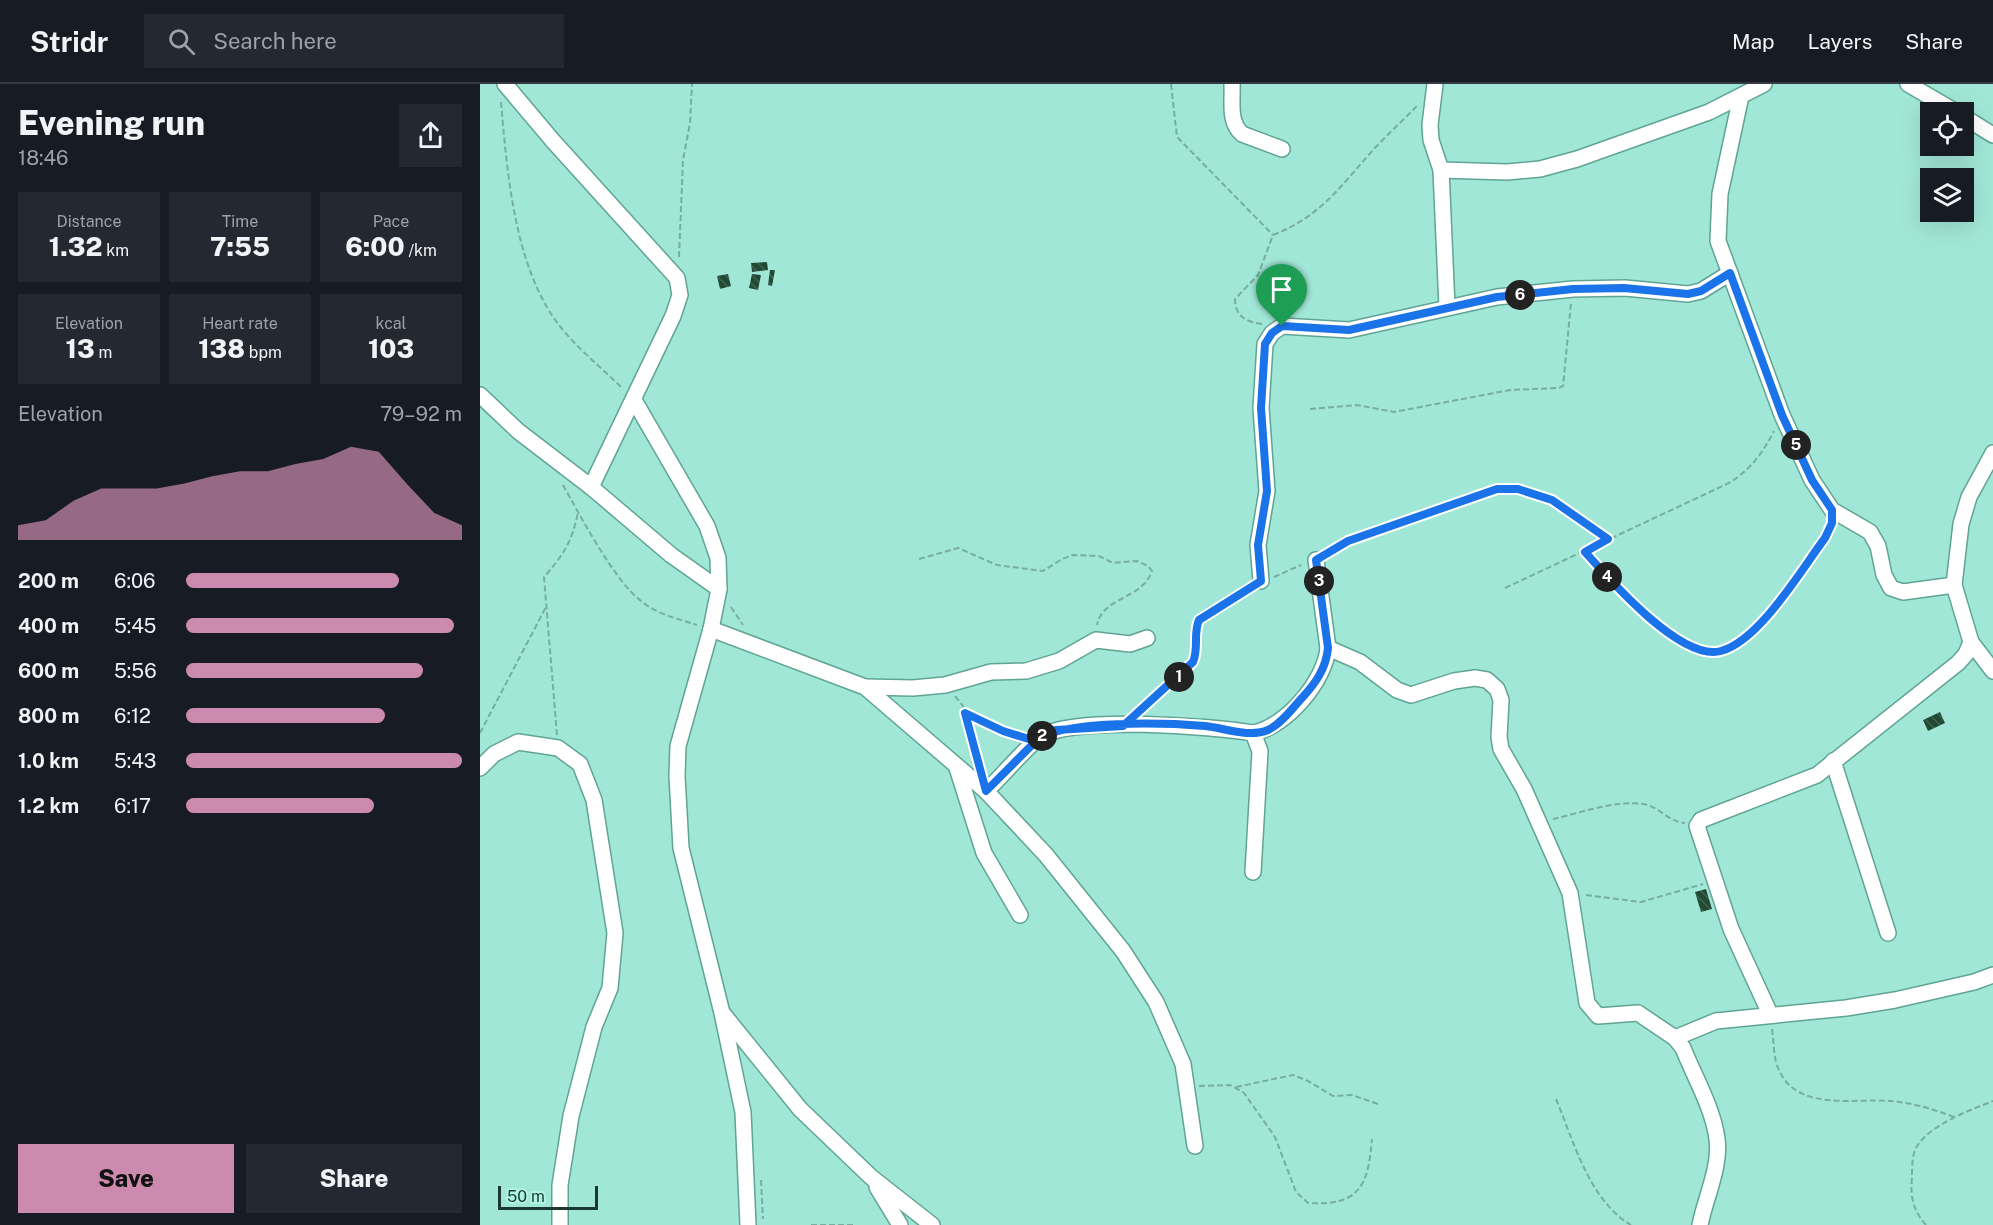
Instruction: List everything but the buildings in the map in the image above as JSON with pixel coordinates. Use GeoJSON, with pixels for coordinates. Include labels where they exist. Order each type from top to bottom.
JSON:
{"type":"FeatureCollection","features":[{"type":"Feature","properties":{"kind":"street"},"geometry":{"type":"LineString","coordinates":[[1232,84],[1232,115],[1238,130],[1242,134],[1282,149]]}},
{"type":"Feature","properties":{"kind":"street"},"geometry":{"type":"LineString","coordinates":[[1442,170],[1507,172],[1540,169],[1666,128],[1742,96],[1764,84]]}},
{"type":"Feature","properties":{"kind":"street"},"geometry":{"type":"LineString","coordinates":[[1908,84],[1939,102]]}},
{"type":"Feature","properties":{"kind":"street"},"geometry":{"type":"LineString","coordinates":[[1435,87],[1431,140],[1442,170],[1447,307]]}},
{"type":"Feature","properties":{"kind":"street"},"geometry":{"type":"LineString","coordinates":[[503,89],[677,278],[680,295],[673,316],[591,487]]}},
{"type":"Feature","properties":{"kind":"street"},"geometry":{"type":"LineString","coordinates":[[1742,96],[1720,194],[1718,241],[1782,415],[1812,480],[1832,510],[1870,532],[1878,546],[1884,575],[1891,588],[1903,592],[1954,585]]}},
{"type":"Feature","properties":{"kind":"street"},"geometry":{"type":"LineString","coordinates":[[1974,123],[1993,135]]}},
{"type":"Feature","properties":{"kind":"street"},"geometry":{"type":"LineString","coordinates":[[1261,581],[1258,545],[1267,491],[1261,408],[1265,344],[1272,333],[1282,326],[1349,330],[1497,297],[1573,289],[1624,288],[1688,294],[1707,288],[1730,273]]}},
{"type":"Feature","properties":{"kind":"street"},"geometry":{"type":"LineString","coordinates":[[480,395],[518,431],[591,487],[671,555],[719,589]]}},
{"type":"Feature","properties":{"kind":"street"},"geometry":{"type":"LineString","coordinates":[[634,400],[716,545],[719,589],[711,629],[678,746],[676,776],[681,848],[722,1013],[743,1112],[748,1225]]}},
{"type":"Feature","properties":{"kind":"street"},"geometry":{"type":"LineString","coordinates":[[1993,453],[1969,497],[1961,524],[1954,585],[1971,642],[1993,671]]}},
{"type":"Feature","properties":{"kind":"street"},"geometry":{"type":"LineString","coordinates":[[986,791],[1035,741],[1056,730],[1098,726],[1183,725],[1253,733],[1277,725],[1312,687],[1327,659],[1328,648],[1316,560]]}},
{"type":"Feature","properties":{"kind":"street"},"geometry":{"type":"LineString","coordinates":[[711,629],[752,642],[790,660],[865,687],[913,688],[945,685],[991,672],[1026,671],[1044,667],[1075,654],[1096,640],[1130,644],[1147,638]]}},
{"type":"Feature","properties":{"kind":"street"},"geometry":{"type":"LineString","coordinates":[[1770,1014],[1731,929],[1696,826],[1701,820],[1817,775],[1958,663],[1966,654],[1971,642]]}},
{"type":"Feature","properties":{"kind":"street"},"geometry":{"type":"LineString","coordinates":[[1328,648],[1360,662],[1397,690],[1411,695],[1436,689],[1454,681],[1475,678],[1487,680],[1497,689],[1501,700],[1499,737],[1501,749],[1539,822],[1570,893],[1583,990],[1592,1012],[1598,1016],[1638,1013],[1676,1038],[1683,1048],[1717,1140],[1714,1168],[1700,1225]]}},
{"type":"Feature","properties":{"kind":"street"},"geometry":{"type":"LineString","coordinates":[[865,687],[986,791],[1069,882],[1123,951],[1156,1002],[1173,1035],[1188,1083],[1195,1146]]}},
{"type":"Feature","properties":{"kind":"street"},"geometry":{"type":"LineString","coordinates":[[1253,733],[1260,751],[1253,872]]}},
{"type":"Feature","properties":{"kind":"street"},"geometry":{"type":"LineString","coordinates":[[480,768],[494,754],[519,741],[558,748],[580,764],[594,800],[615,933],[610,988],[594,1027],[571,1116],[560,1185],[560,1225]]}},
{"type":"Feature","properties":{"kind":"street"},"geometry":{"type":"LineString","coordinates":[[1833,761],[1888,933]]}},
{"type":"Feature","properties":{"kind":"street"},"geometry":{"type":"LineString","coordinates":[[956,765],[984,853],[1020,915]]}},
{"type":"Feature","properties":{"kind":"street"},"geometry":{"type":"LineString","coordinates":[[1676,1038],[1716,1021],[1846,1008],[1895,1000],[1974,982],[1993,975]]}},
{"type":"Feature","properties":{"kind":"street"},"geometry":{"type":"LineString","coordinates":[[722,1013],[780,1087],[871,1177],[932,1225]]}},
{"type":"Feature","properties":{"kind":"street"},"geometry":{"type":"LineString","coordinates":[[871,1177],[900,1225]]}},
{"type":"Feature","properties":{"kind":"path"},"geometry":{"type":"LineString","coordinates":[[677,278],[683,212],[683,160],[690,123],[692,84]]}},
{"type":"Feature","properties":{"kind":"path"},"geometry":{"type":"LineString","coordinates":[[1171,84],[1177,137],[1273,235]]}},
{"type":"Feature","properties":{"kind":"path"},"geometry":{"type":"LineString","coordinates":[[1273,235],[1290,228],[1327,202],[1347,184],[1374,149],[1435,87]]}},
{"type":"Feature","properties":{"kind":"path"},"geometry":{"type":"LineString","coordinates":[[503,89],[502,138],[521,237],[541,296],[556,322],[634,400]]}},
{"type":"Feature","properties":{"kind":"path"},"geometry":{"type":"LineString","coordinates":[[1273,235],[1263,267],[1234,298],[1239,315],[1249,322],[1282,326]]}},
{"type":"Feature","properties":{"kind":"path"},"geometry":{"type":"LineString","coordinates":[[1310,409],[1357,405],[1394,412],[1510,390],[1559,388],[1563,386],[1573,289]]}},
{"type":"Feature","properties":{"kind":"path"},"geometry":{"type":"LineString","coordinates":[[1505,588],[1585,552],[1608,539],[1679,509],[1729,483],[1748,471],[1761,455],[1782,415]]}},
{"type":"Feature","properties":{"kind":"path"},"geometry":{"type":"LineString","coordinates":[[561,481],[609,563],[640,601],[663,614],[711,629]]}},
{"type":"Feature","properties":{"kind":"path"},"geometry":{"type":"LineString","coordinates":[[1140,710],[1193,662],[1197,652],[1196,630],[1199,620],[1261,581],[1316,560],[1348,541],[1497,489],[1518,489],[1552,500],[1608,539]]}},
{"type":"Feature","properties":{"kind":"path"},"geometry":{"type":"LineString","coordinates":[[1585,552],[1632,601],[1662,627],[1688,645],[1703,652],[1720,652],[1737,644],[1756,627],[1787,589],[1825,538],[1832,523],[1832,510]]}},
{"type":"Feature","properties":{"kind":"path"},"geometry":{"type":"LineString","coordinates":[[558,748],[552,646],[544,577],[564,555],[573,537],[578,512]]}},
{"type":"Feature","properties":{"kind":"path"},"geometry":{"type":"LineString","coordinates":[[919,559],[958,548],[996,565],[1043,571],[1062,558],[1073,555],[1099,556],[1113,563],[1137,561],[1148,566],[1152,572],[1144,586],[1102,612],[1096,629],[1096,640]]}},
{"type":"Feature","properties":{"kind":"path"},"geometry":{"type":"LineString","coordinates":[[719,589],[752,642]]}},
{"type":"Feature","properties":{"kind":"path"},"geometry":{"type":"LineString","coordinates":[[480,733],[546,607]]}},
{"type":"Feature","properties":{"kind":"path"},"geometry":{"type":"LineString","coordinates":[[945,685],[960,700],[986,791]]}},
{"type":"Feature","properties":{"kind":"path"},"geometry":{"type":"LineString","coordinates":[[965,713],[1003,731],[1035,741]]}},
{"type":"Feature","properties":{"kind":"path"},"geometry":{"type":"LineString","coordinates":[[1539,822],[1604,808],[1644,804],[1671,820],[1696,826]]}},
{"type":"Feature","properties":{"kind":"path"},"geometry":{"type":"LineString","coordinates":[[1570,893],[1641,902],[1714,880]]}},
{"type":"Feature","properties":{"kind":"path"},"geometry":{"type":"LineString","coordinates":[[1770,1014],[1779,1071],[1795,1089],[1832,1101],[1891,1101],[1929,1108],[1954,1117]]}},
{"type":"Feature","properties":{"kind":"path"},"geometry":{"type":"LineString","coordinates":[[1188,1083],[1202,1087],[1236,1087],[1293,1075],[1333,1096],[1352,1095],[1378,1104]]}},
{"type":"Feature","properties":{"kind":"path"},"geometry":{"type":"LineString","coordinates":[[1236,1087],[1244,1093],[1275,1137],[1296,1192],[1308,1203],[1344,1200],[1354,1195],[1363,1186],[1370,1170],[1372,1139]]}},
{"type":"Feature","properties":{"kind":"path"},"geometry":{"type":"LineString","coordinates":[[1556,1099],[1590,1179],[1609,1207],[1631,1225]]}},
{"type":"Feature","properties":{"kind":"path"},"geometry":{"type":"LineString","coordinates":[[1926,1225],[1913,1206],[1911,1190],[1916,1149],[1926,1137],[1954,1117],[1993,1101]]}},
{"type":"Feature","properties":{"kind":"path"},"geometry":{"type":"LineString","coordinates":[[811,1225],[856,1225]]}},
{"type":"Feature","properties":{"kind":"route"},"geometry":{"type":"LineString","coordinates":[[1282,326],[1272,333],[1265,344],[1261,408],[1267,491],[1258,545],[1261,581],[1199,620],[1196,626],[1197,652],[1193,662],[1123,726],[1056,730],[1042,735],[986,791],[969,736],[965,713],[1003,731],[1035,741],[1042,735],[1056,730],[1098,726],[1123,726],[1172,725],[1207,726],[1253,733],[1277,725],[1312,687],[1327,659],[1328,648],[1316,560],[1348,541],[1469,496],[1497,489],[1518,489],[1552,500],[1576,515],[1608,539],[1585,552],[1605,574],[1662,627],[1688,645],[1703,652],[1720,652],[1737,644],[1756,627],[1825,538],[1832,523],[1832,510],[1812,480],[1782,415],[1730,273],[1714,285],[1688,294],[1624,288],[1573,289],[1497,297],[1447,307],[1376,326],[1349,330],[1282,326]]}}]}
